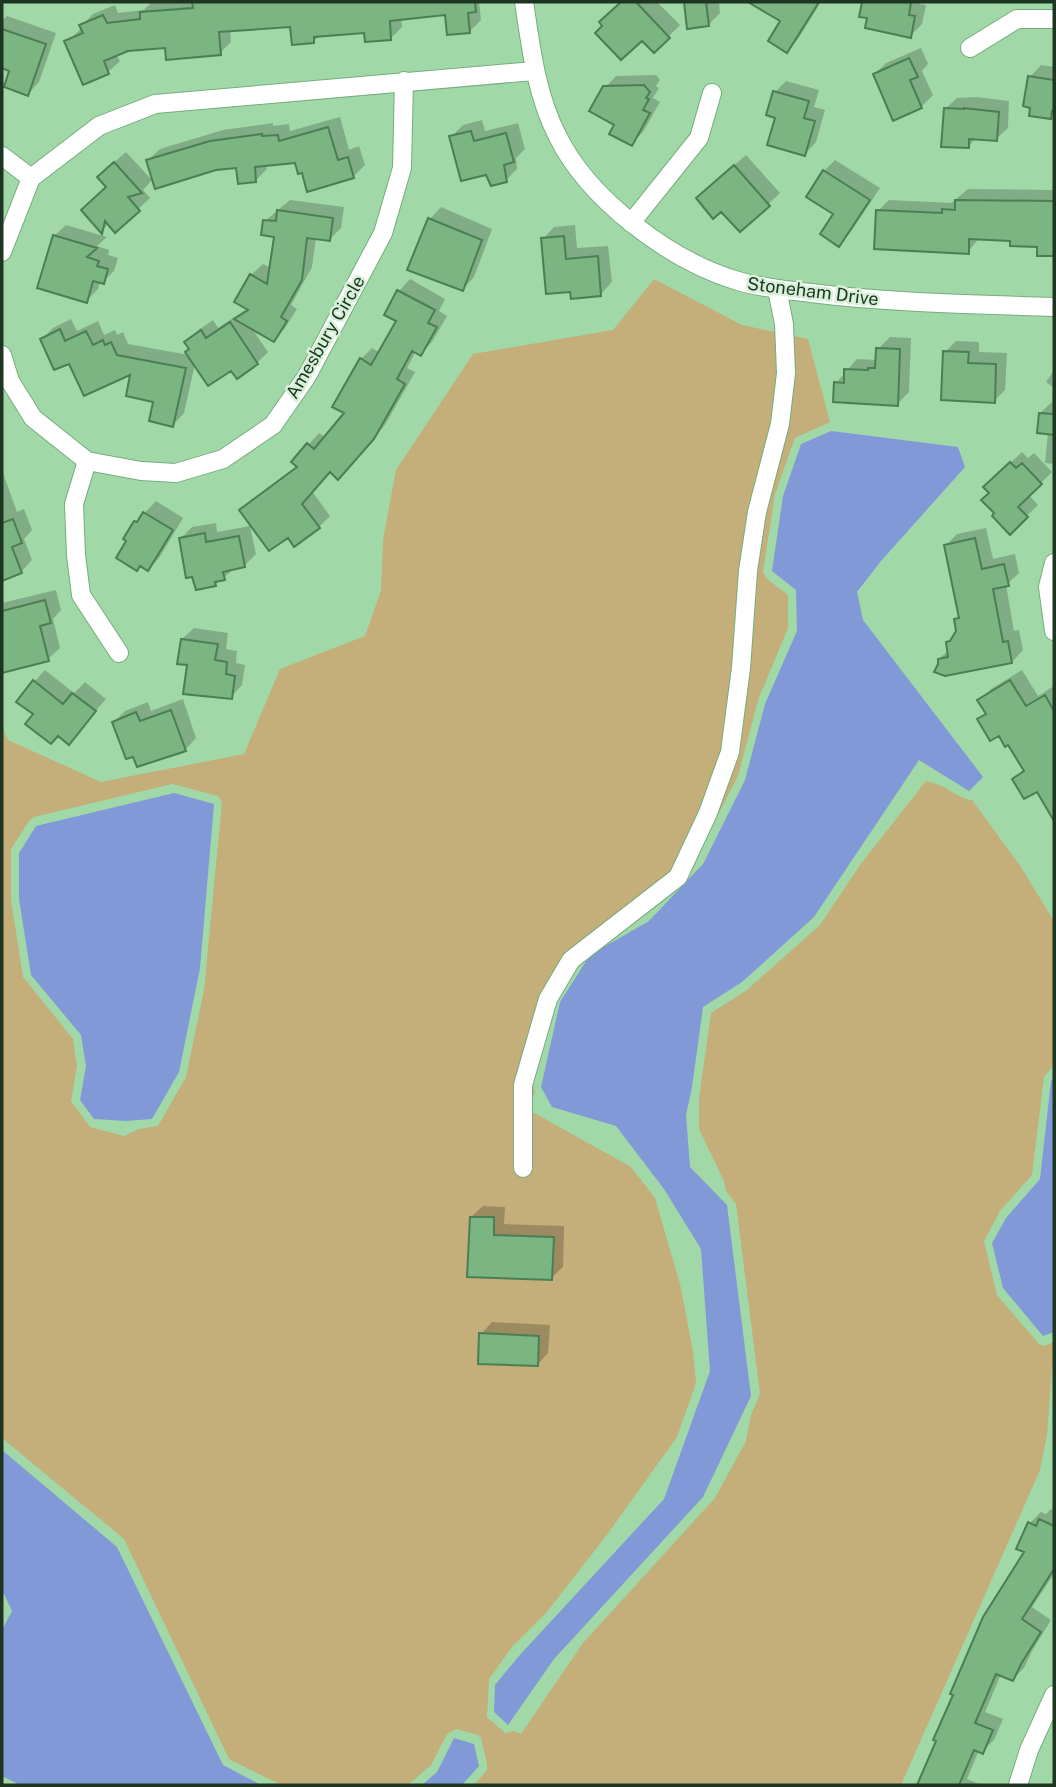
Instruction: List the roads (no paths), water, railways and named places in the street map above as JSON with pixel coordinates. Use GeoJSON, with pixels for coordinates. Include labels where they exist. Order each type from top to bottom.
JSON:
{"type":"FeatureCollection","features":[{"type":"Feature","properties":{"kind":"street","name":"Stoneham Drive"},"geometry":{"type":"LineString","coordinates":[[524,2],[534,71],[556,135],[585,179],[631,223],[680,256],[738,281],[777,289],[848,298],[1054,307]]}},
{"type":"Feature","properties":{"kind":"street"},"geometry":{"type":"LineString","coordinates":[[970,48],[1017,19],[1054,19]]}},
{"type":"Feature","properties":{"kind":"street"},"geometry":{"type":"LineString","coordinates":[[2,252],[31,177],[99,126],[155,104],[534,71]]}},
{"type":"Feature","properties":{"kind":"street","name":"Amesbury Circle"},"geometry":{"type":"LineString","coordinates":[[2,355],[10,381],[33,418],[88,461],[141,471],[176,473],[223,459],[273,425],[307,376],[383,233],[402,168],[404,81]]}},
{"type":"Feature","properties":{"kind":"street"},"geometry":{"type":"LineString","coordinates":[[631,223],[699,138],[712,93]]}},
{"type":"Feature","properties":{"kind":"street"},"geometry":{"type":"LineString","coordinates":[[2,156],[31,177]]}},
{"type":"Feature","properties":{"kind":"street"},"geometry":{"type":"LineString","coordinates":[[523,1168],[523,1085],[548,999],[571,960],[678,877],[708,813],[730,752],[757,512],[780,424],[786,373],[784,324],[777,289]]}},
{"type":"Feature","properties":{"kind":"street"},"geometry":{"type":"LineString","coordinates":[[88,461],[74,504],[81,595],[119,653]]}},
{"type":"Feature","properties":{"kind":"street"},"geometry":{"type":"LineString","coordinates":[[1054,563],[1048,587],[1054,631]]}},
{"type":"Feature","properties":{"kind":"street"},"geometry":{"type":"LineString","coordinates":[[1018,1785],[1029,1750],[1054,1695]]}},
{"type":"Feature","properties":{"kind":"water"},"geometry":{"type":"Polygon","coordinates":[[[831,431],[958,447],[965,467],[881,561],[857,592],[863,620],[983,777],[969,791],[919,760],[814,917],[742,982],[703,1007],[686,1115],[690,1167],[727,1205],[751,1396],[703,1497],[554,1659],[508,1725],[494,1712],[495,1685],[664,1499],[710,1371],[701,1249],[664,1189],[616,1126],[552,1107],[541,1087],[560,1002],[590,955],[649,921],[703,864],[745,780],[765,704],[797,631],[796,590],[772,571],[783,496],[801,444],[831,431]]]}},
{"type":"Feature","properties":{"kind":"water"},"geometry":{"type":"Polygon","coordinates":[[[174,793],[214,804],[200,968],[179,1072],[152,1119],[94,1119],[80,1100],[86,1066],[81,1035],[31,975],[19,899],[19,853],[36,826],[174,793]]]}},
{"type":"Feature","properties":{"kind":"water"},"geometry":{"type":"Polygon","coordinates":[[[1054,1077],[1054,1332],[1043,1336],[1003,1288],[992,1243],[1006,1218],[1040,1179],[1051,1081],[1054,1077]]]}},
{"type":"Feature","properties":{"kind":"water"},"geometry":{"type":"Polygon","coordinates":[[[2,1450],[117,1547],[223,1765],[261,1785],[20,1785],[2,1776],[2,1630],[12,1611],[2,1590],[2,1450]]]}},
{"type":"Feature","properties":{"kind":"water"},"geometry":{"type":"Polygon","coordinates":[[[454,1738],[474,1744],[479,1766],[462,1785],[422,1785],[437,1772],[454,1738]]]}}]}
